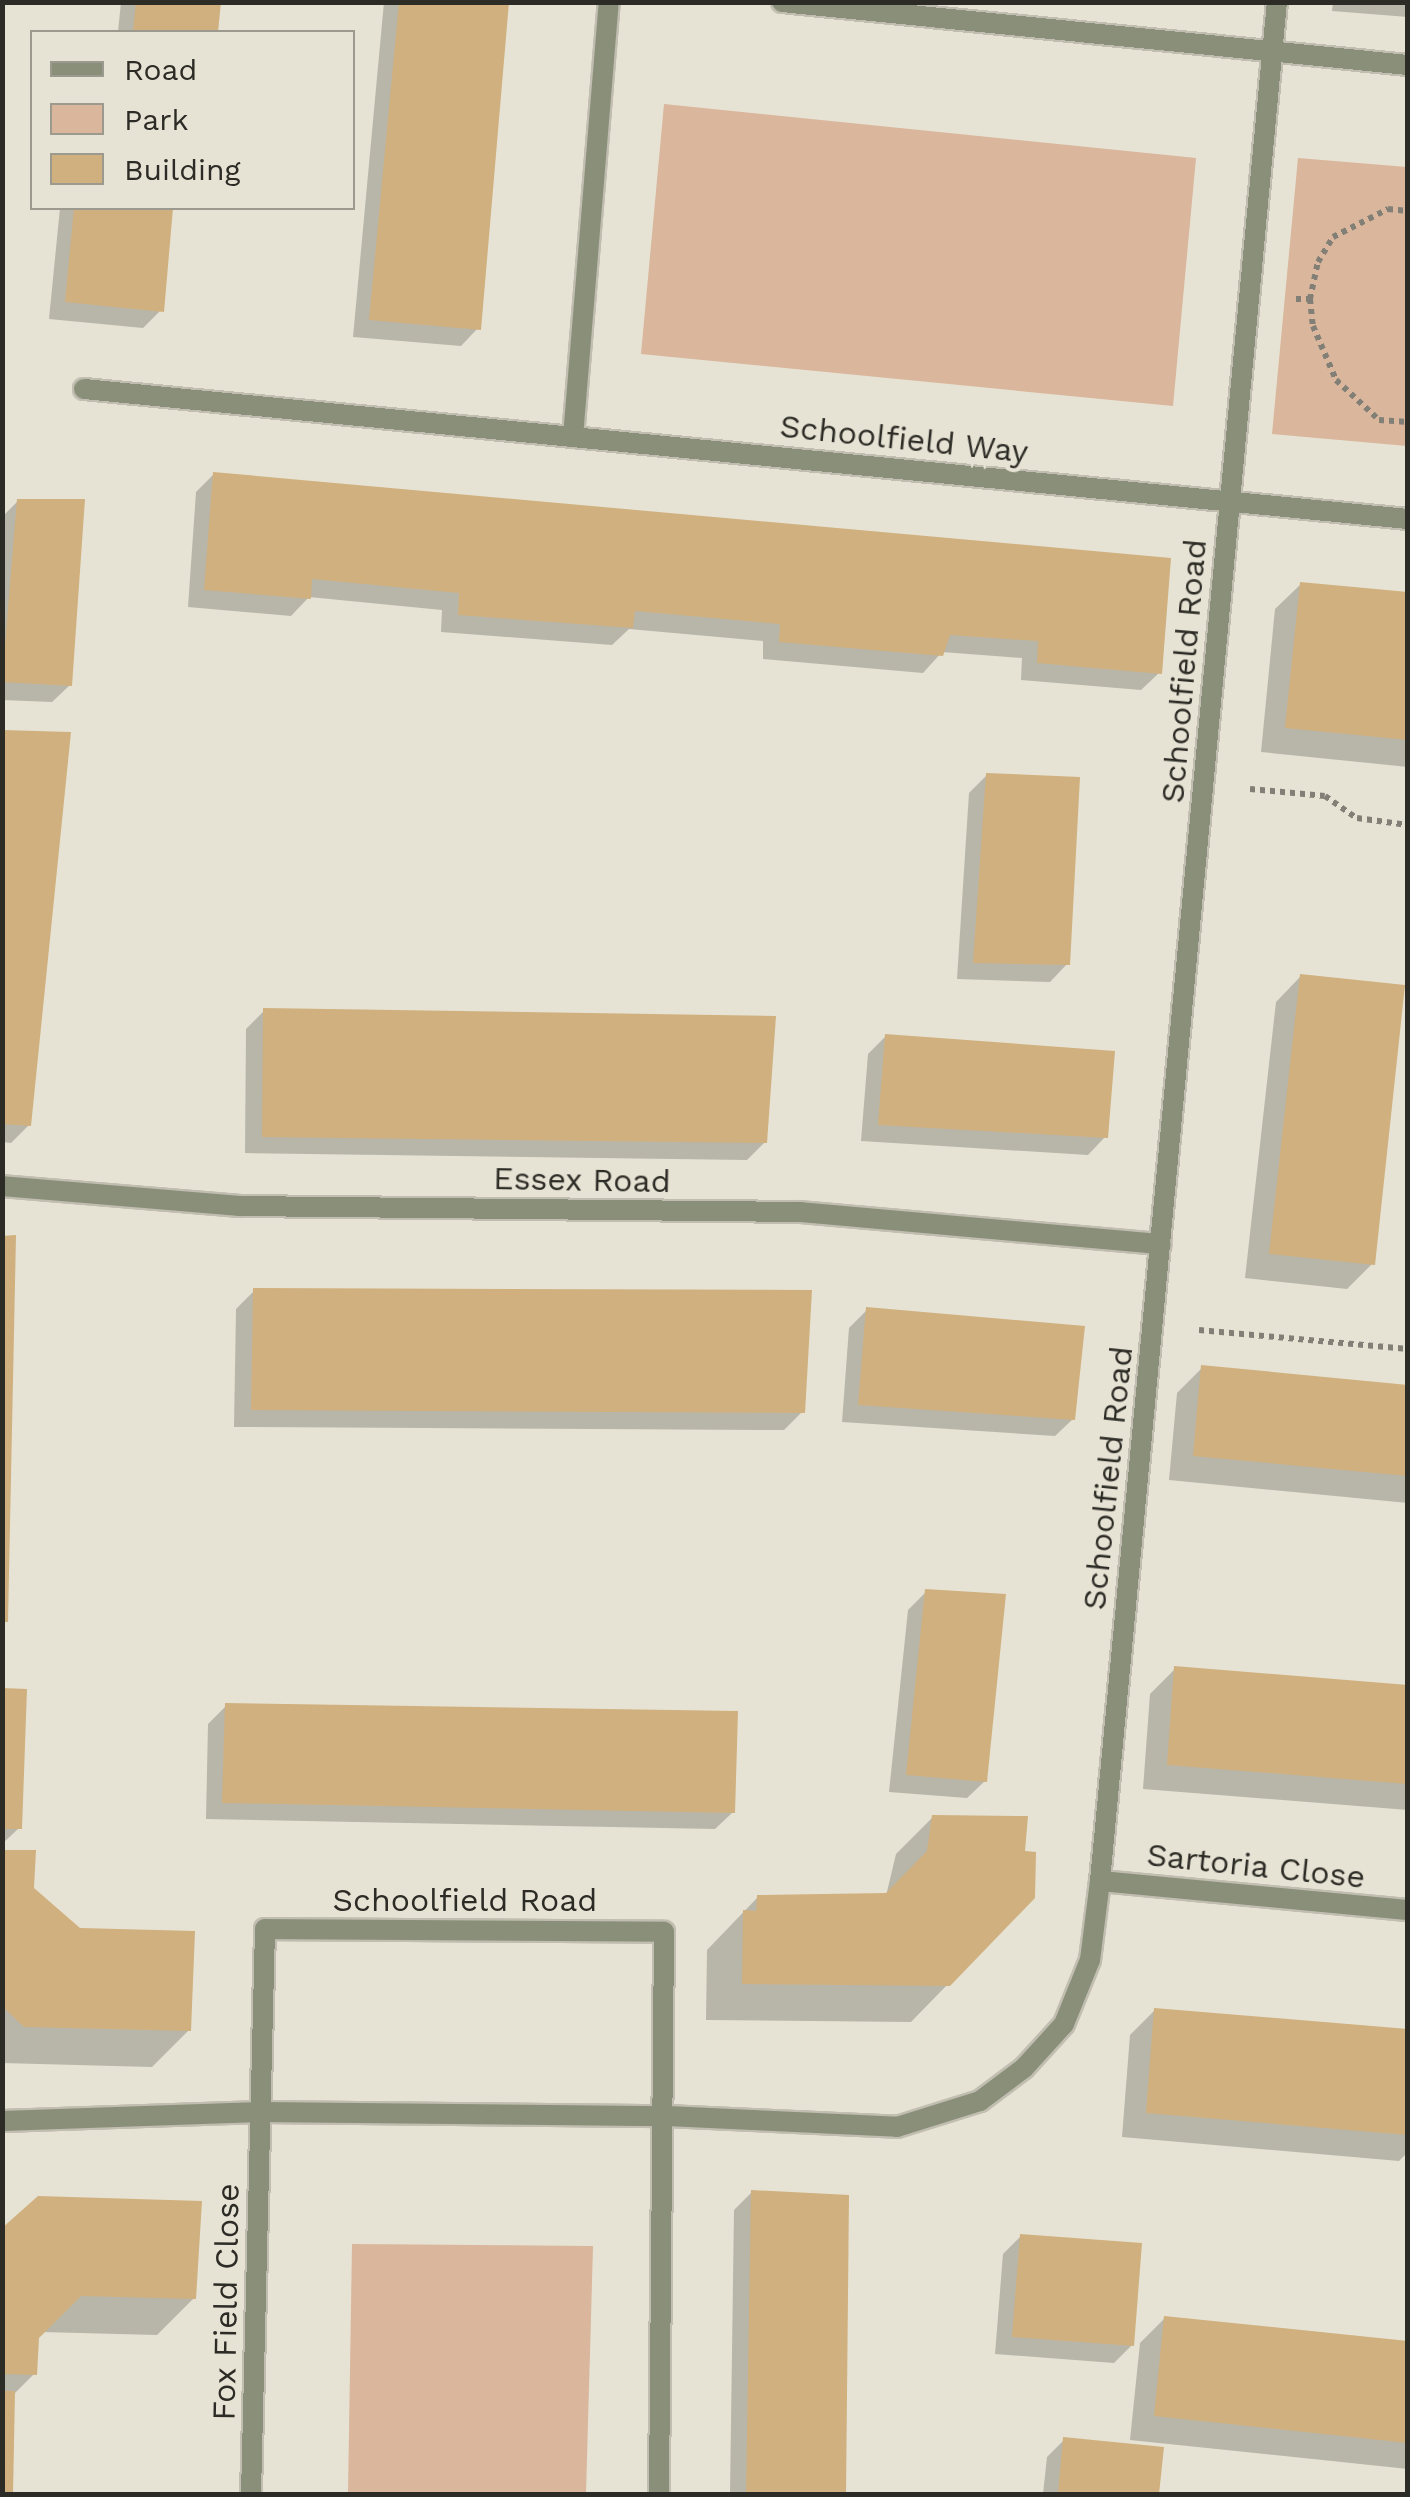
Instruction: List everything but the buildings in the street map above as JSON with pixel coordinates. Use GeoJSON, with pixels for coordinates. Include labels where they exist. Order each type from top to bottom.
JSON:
{"type":"FeatureCollection","features":[{"type":"Feature","properties":{"kind":"street"},"geometry":{"type":"LineString","coordinates":[[573,437],[610,2]]}},
{"type":"Feature","properties":{"kind":"street"},"geometry":{"type":"LineString","coordinates":[[782,2],[1408,64]]}},
{"type":"Feature","properties":{"kind":"street","name":"Schoolfield Road"},"geometry":{"type":"LineString","coordinates":[[2,2122],[260,2112],[666,2116],[897,2127],[980,2102],[1024,2068],[1064,2024],[1090,1960],[1100,1881],[1278,2]]}},
{"type":"Feature","properties":{"kind":"street","name":"Schoolfield Way"},"geometry":{"type":"LineString","coordinates":[[84,389],[1228,501]]}},
{"type":"Feature","properties":{"kind":"street","name":"Schoolfield Road"},"geometry":{"type":"LineString","coordinates":[[1228,501],[1408,518]]}},
{"type":"Feature","properties":{"kind":"street","name":"Essex Road"},"geometry":{"type":"LineString","coordinates":[[2,1186],[239,1206],[800,1212],[1161,1244]]}},
{"type":"Feature","properties":{"kind":"street","name":"Sartoria Close"},"geometry":{"type":"LineString","coordinates":[[1100,1881],[1408,1910]]}},
{"type":"Feature","properties":{"kind":"street","name":"Schoolfield Road"},"geometry":{"type":"LineString","coordinates":[[260,2112],[265,1928],[664,1932],[666,2116]]}},
{"type":"Feature","properties":{"kind":"street","name":"Fox Field Close"},"geometry":{"type":"LineString","coordinates":[[251,2494],[260,2112]]}},
{"type":"Feature","properties":{"kind":"street"},"geometry":{"type":"LineString","coordinates":[[660,2494],[666,2116]]}},
{"type":"Feature","properties":{"kind":"path"},"geometry":{"type":"LineString","coordinates":[[1408,211],[1388,209],[1333,238],[1318,262],[1310,300],[1313,326],[1336,380],[1379,420],[1408,422]]}},
{"type":"Feature","properties":{"kind":"path"},"geometry":{"type":"LineString","coordinates":[[1250,296],[1310,300]]}},
{"type":"Feature","properties":{"kind":"path"},"geometry":{"type":"LineString","coordinates":[[1204,785],[1325,796],[1357,818],[1408,826]]}},
{"type":"Feature","properties":{"kind":"path"},"geometry":{"type":"LineString","coordinates":[[1154,1326],[1408,1349]]}},
{"type":"Feature","properties":{"kind":"green space"},"geometry":{"type":"Polygon","coordinates":[[[664,104],[1196,158],[1173,406],[641,354],[664,104]]]}},
{"type":"Feature","properties":{"kind":"green space"},"geometry":{"type":"Polygon","coordinates":[[[1298,158],[1407,167],[1407,446],[1272,434],[1298,158]]]}},
{"type":"Feature","properties":{"kind":"green space"},"geometry":{"type":"Polygon","coordinates":[[[352,2244],[593,2246],[586,2494],[348,2494],[352,2244]]]}}]}
